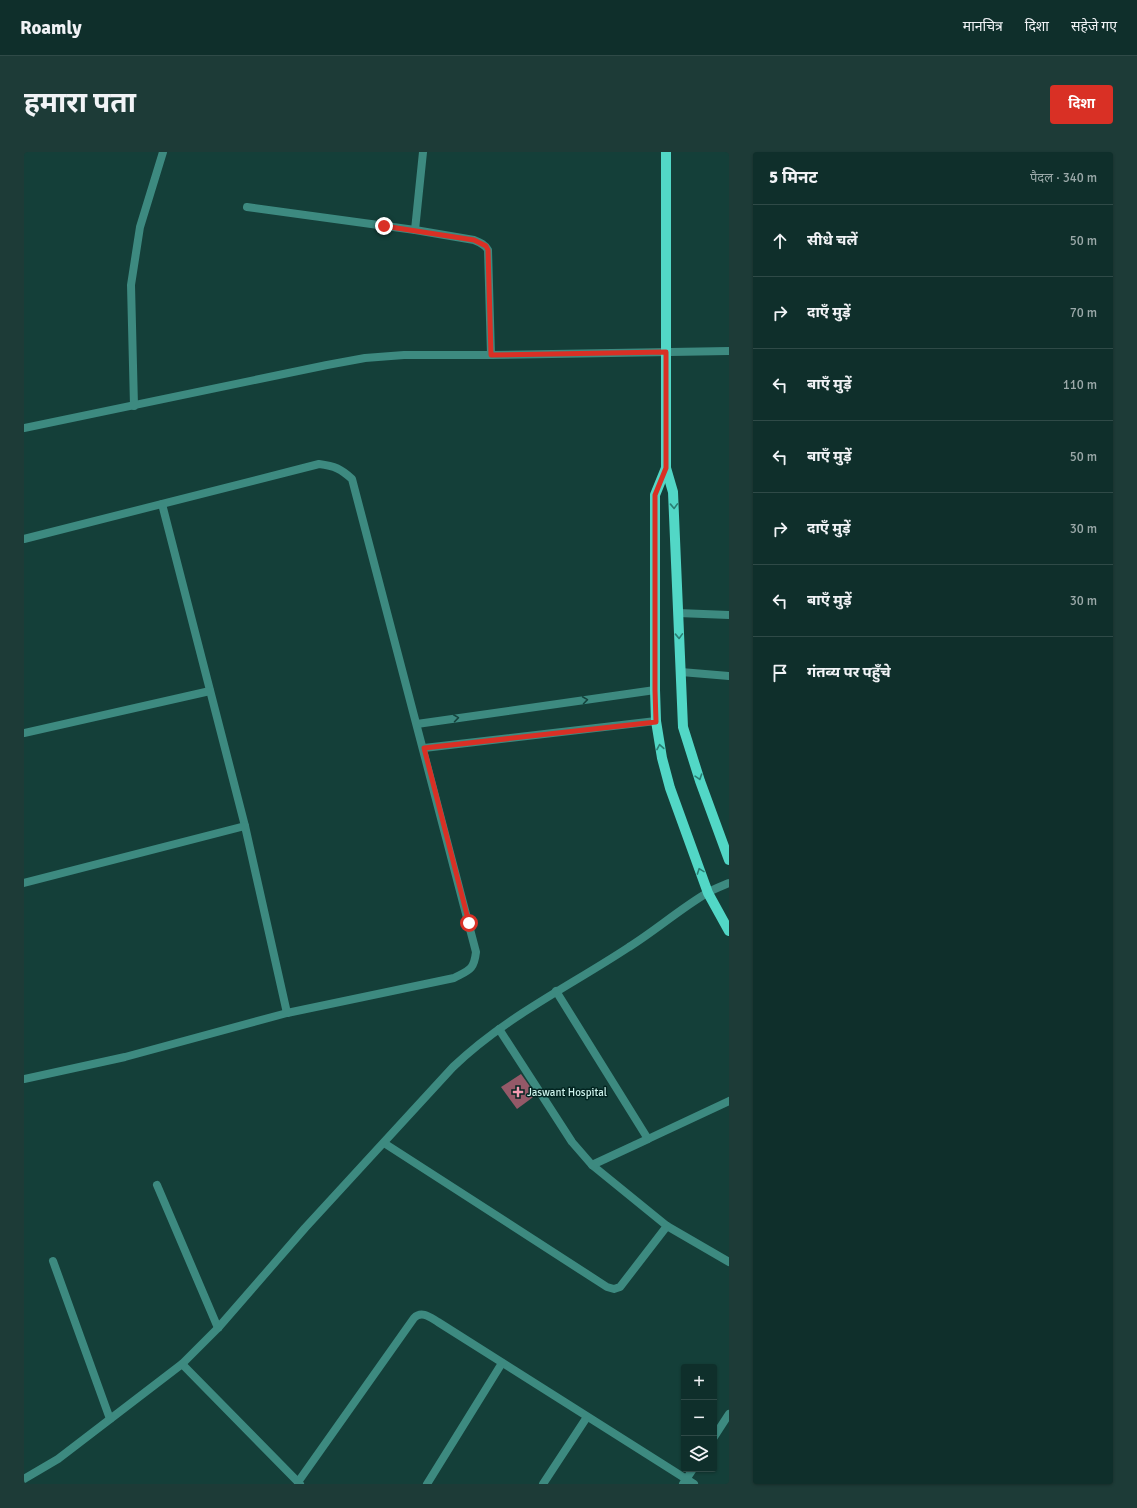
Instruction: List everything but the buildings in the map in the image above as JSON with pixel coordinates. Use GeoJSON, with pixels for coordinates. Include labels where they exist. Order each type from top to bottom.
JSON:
{"type":"FeatureCollection","features":[{"type":"Feature","properties":{"kind":"main road"},"geometry":{"type":"LineString","coordinates":[[666,152],[666,468],[674,492],[683,727],[700,781],[729,860]]}},
{"type":"Feature","properties":{"kind":"main road"},"geometry":{"type":"LineString","coordinates":[[666,468],[655,495],[656,722],[662,758],[670,788],[708,892],[729,931]]}},
{"type":"Feature","properties":{"kind":"street"},"geometry":{"type":"LineString","coordinates":[[134,406],[131,285],[140,227],[163,152]]}},
{"type":"Feature","properties":{"kind":"street"},"geometry":{"type":"LineString","coordinates":[[415,230],[423,152]]}},
{"type":"Feature","properties":{"kind":"street"},"geometry":{"type":"LineString","coordinates":[[247,207],[415,230],[474,240],[486,246],[488,250],[491,355]]}},
{"type":"Feature","properties":{"kind":"street"},"geometry":{"type":"LineString","coordinates":[[24,428],[134,406],[327,364],[365,358],[404,355],[729,351]]}},
{"type":"Feature","properties":{"kind":"street"},"geometry":{"type":"LineString","coordinates":[[24,539],[319,464],[330,465],[342,470],[352,479],[424,748],[476,952],[475,964],[470,970],[454,978],[287,1013],[125,1057],[24,1079]]}},
{"type":"Feature","properties":{"kind":"street"},"geometry":{"type":"LineString","coordinates":[[162,504],[246,826],[287,1013]]}},
{"type":"Feature","properties":{"kind":"street"},"geometry":{"type":"LineString","coordinates":[[678,613],[729,615]]}},
{"type":"Feature","properties":{"kind":"street"},"geometry":{"type":"LineString","coordinates":[[680,672],[729,676]]}},
{"type":"Feature","properties":{"kind":"street"},"geometry":{"type":"LineString","coordinates":[[417,724],[655,690]]}},
{"type":"Feature","properties":{"kind":"street"},"geometry":{"type":"LineString","coordinates":[[24,733],[210,691]]}},
{"type":"Feature","properties":{"kind":"street"},"geometry":{"type":"LineString","coordinates":[[424,748],[656,722]]}},
{"type":"Feature","properties":{"kind":"street"},"geometry":{"type":"LineString","coordinates":[[24,883],[246,826]]}},
{"type":"Feature","properties":{"kind":"street"},"geometry":{"type":"LineString","coordinates":[[24,1479],[58,1459],[182,1364],[218,1328],[306,1228],[468,1052],[499,1029],[556,991],[629,947],[708,892],[729,883]]}},
{"type":"Feature","properties":{"kind":"street"},"geometry":{"type":"LineString","coordinates":[[556,991],[648,1139]]}},
{"type":"Feature","properties":{"kind":"street"},"geometry":{"type":"LineString","coordinates":[[499,1029],[568,1135],[592,1165],[667,1226],[729,1262]]}},
{"type":"Feature","properties":{"kind":"street"},"geometry":{"type":"LineString","coordinates":[[592,1165],[729,1101]]}},
{"type":"Feature","properties":{"kind":"street"},"geometry":{"type":"LineString","coordinates":[[384,1143],[607,1287],[614,1289],[620,1287],[667,1226]]}},
{"type":"Feature","properties":{"kind":"street"},"geometry":{"type":"LineString","coordinates":[[157,1185],[218,1328]]}},
{"type":"Feature","properties":{"kind":"street"},"geometry":{"type":"LineString","coordinates":[[53,1261],[110,1419]]}},
{"type":"Feature","properties":{"kind":"street"},"geometry":{"type":"LineString","coordinates":[[182,1364],[299,1483],[417,1315],[425,1314],[685,1481],[694,1484]]}},
{"type":"Feature","properties":{"kind":"street"},"geometry":{"type":"LineString","coordinates":[[427,1484],[502,1363]]}},
{"type":"Feature","properties":{"kind":"street"},"geometry":{"type":"LineString","coordinates":[[715,1436],[729,1414]]}},
{"type":"Feature","properties":{"kind":"street"},"geometry":{"type":"LineString","coordinates":[[543,1484],[587,1417]]}},
{"type":"Feature","properties":{"kind":"street"},"geometry":{"type":"LineString","coordinates":[[685,1481],[691,1472]]}},
{"type":"Feature","properties":{"kind":"place","name":"Jaswant Hospital"},"geometry":{"type":"Point","coordinates":[518,1092]}},
{"type":"Feature","properties":{"kind":"route"},"geometry":{"type":"LineString","coordinates":[[384,226],[474,240],[486,246],[488,250],[491,355],[666,352],[666,468],[655,495],[656,722],[424,748],[469,923]]}}]}
